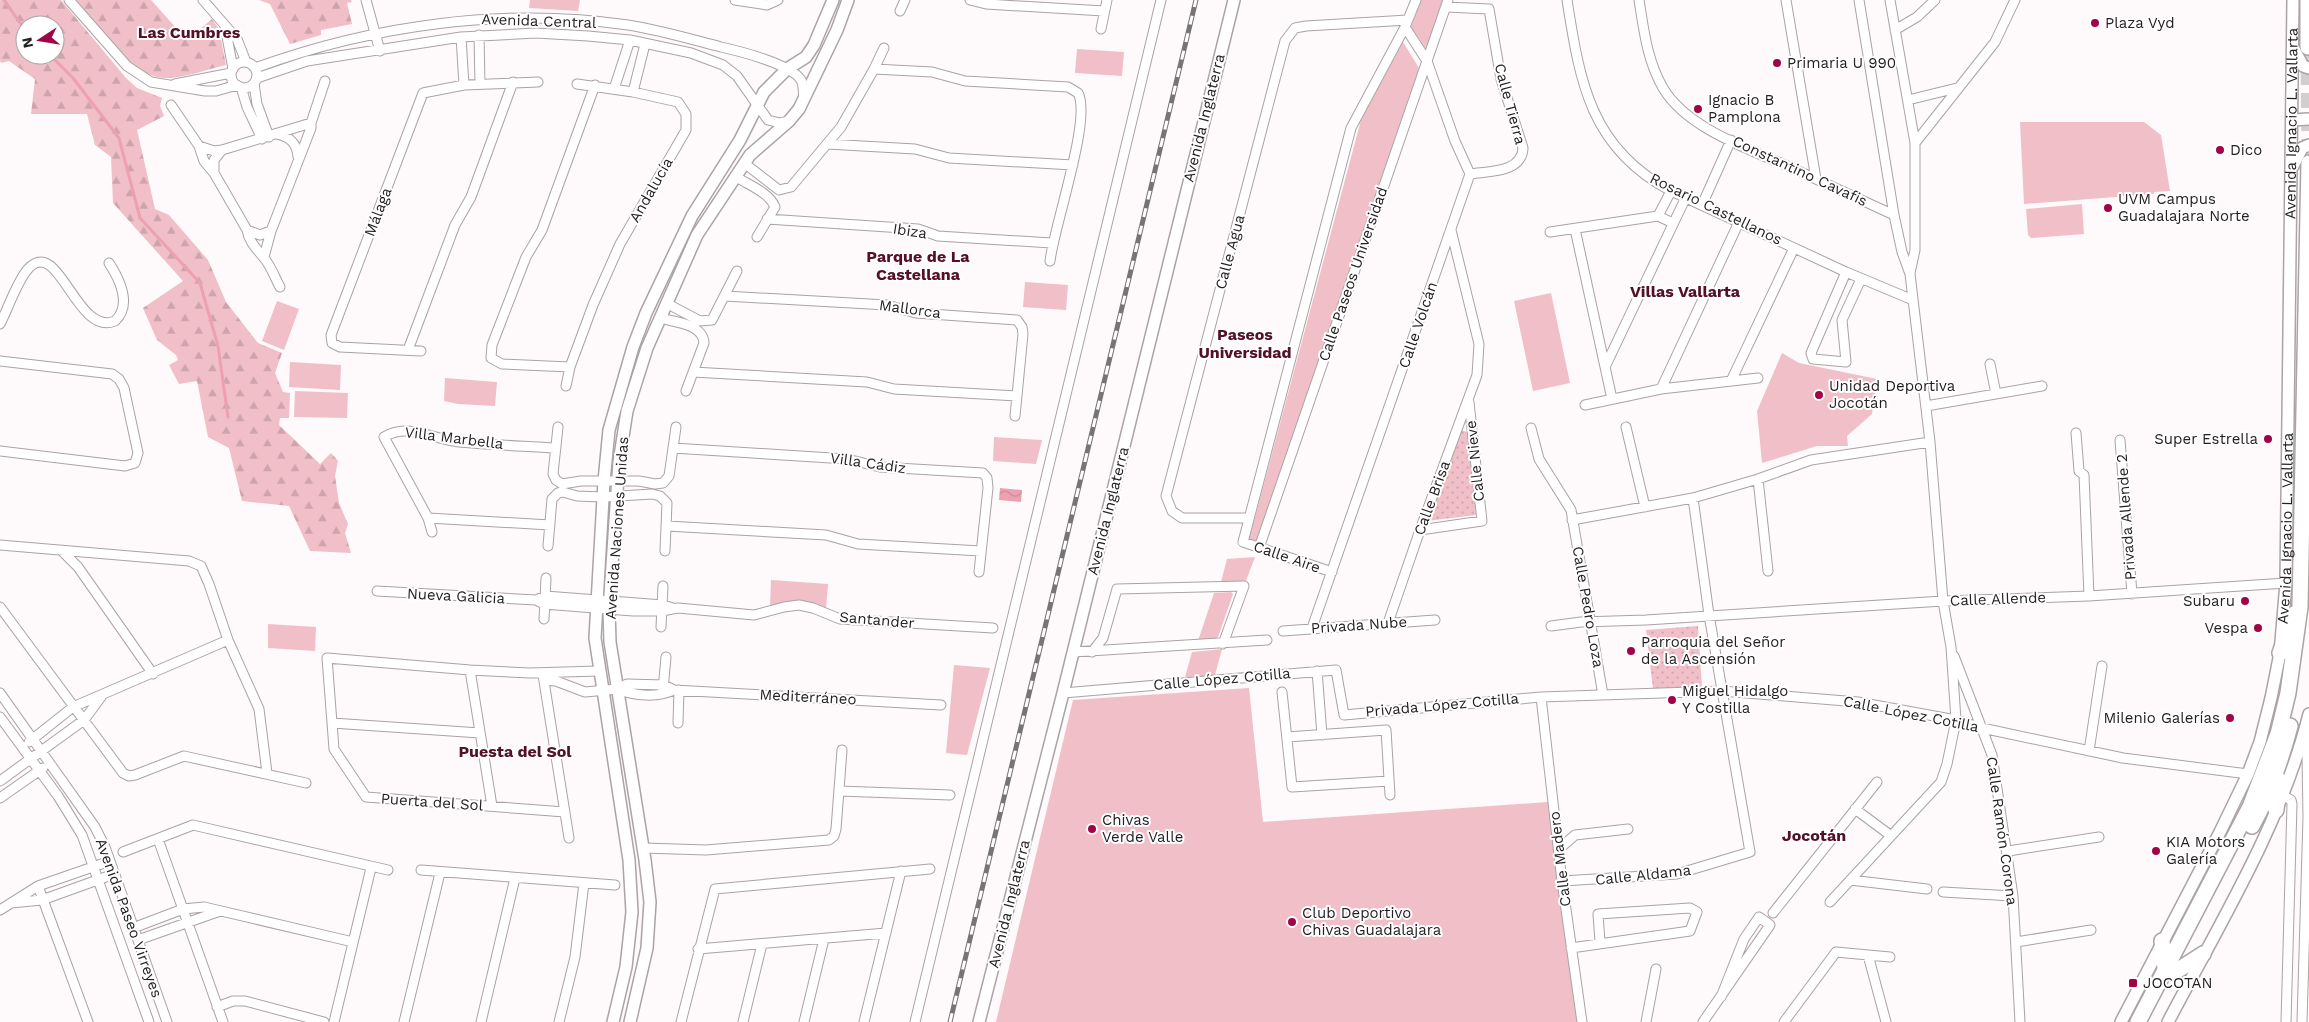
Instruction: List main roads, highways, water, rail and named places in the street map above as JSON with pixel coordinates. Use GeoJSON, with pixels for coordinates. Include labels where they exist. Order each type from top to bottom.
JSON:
{"type":"FeatureCollection","features":[{"type":"Feature","properties":{"kind":"highway","name":"Avenida Ignacio L. Vallarta"},"geometry":{"type":"LineString","coordinates":[[2300,46],[2308,0]]}},
{"type":"Feature","properties":{"kind":"highway","name":"Avenida Ignacio L. Vallarta"},"geometry":{"type":"LineString","coordinates":[[2149,1022],[2170,971],[2250,807],[2278,734],[2288,693],[2296,649],[2300,599],[2308,163]]}},
{"type":"Feature","properties":{"kind":"highway"},"geometry":{"type":"LineString","coordinates":[[2280,652],[2300,599]]}},
{"type":"Feature","properties":{"kind":"highway","name":"Avenida Ignacio L. Vallarta"},"geometry":{"type":"LineString","coordinates":[[2138,1022],[2170,971],[2262,807],[2280,760],[2296,700],[2309,619]]}},
{"type":"Feature","properties":{"kind":"highway"},"geometry":{"type":"LineString","coordinates":[[2276,810],[2280,760]]}},
{"type":"Feature","properties":{"kind":"highway"},"geometry":{"type":"LineString","coordinates":[[2162,941],[2170,971],[2203,954]]}},
{"type":"Feature","properties":{"kind":"water"},"geometry":{"type":"Polygon","coordinates":[[[1000,488],[1022,490],[1021,502],[999,500],[1000,488]]]}},
{"type":"Feature","properties":{"kind":"waterway"},"geometry":{"type":"LineString","coordinates":[[4,0],[15,16]]}},
{"type":"Feature","properties":{"kind":"waterway"},"geometry":{"type":"LineString","coordinates":[[60,65],[73,78],[119,138],[140,218],[200,283],[218,346],[228,417]]}},
{"type":"Feature","properties":{"kind":"tunnel"},"geometry":{"type":"LineString","coordinates":[[2308,47],[2309,163]]}},
{"type":"Feature","properties":{"kind":"railway"},"geometry":{"type":"LineString","coordinates":[[950,1022],[1196,0]]}},
{"type":"Feature","properties":{"kind":"place","name":"Plaza Vyd"},"geometry":{"type":"Point","coordinates":[2095,23]}},
{"type":"Feature","properties":{"kind":"place","name":"Primaria U 990"},"geometry":{"type":"Point","coordinates":[1777,63]}},
{"type":"Feature","properties":{"kind":"place","name":"Ignacio B Pamplona"},"geometry":{"type":"Point","coordinates":[1698,109]}},
{"type":"Feature","properties":{"kind":"place","name":"Dico"},"geometry":{"type":"Point","coordinates":[2220,150]}},
{"type":"Feature","properties":{"kind":"place","name":"UVM Campus Guadalajara Norte"},"geometry":{"type":"Point","coordinates":[2108,208]}},
{"type":"Feature","properties":{"kind":"place","name":"Unidad Deportiva Jocotán"},"geometry":{"type":"Point","coordinates":[1819,395]}},
{"type":"Feature","properties":{"kind":"place","name":"Super Estrella"},"geometry":{"type":"Point","coordinates":[2268,439]}},
{"type":"Feature","properties":{"kind":"place","name":"Subaru"},"geometry":{"type":"Point","coordinates":[2245,601]}},
{"type":"Feature","properties":{"kind":"place","name":"Vespa"},"geometry":{"type":"Point","coordinates":[2258,628]}},
{"type":"Feature","properties":{"kind":"place","name":"Parroquia del Señor de la Ascensión"},"geometry":{"type":"Point","coordinates":[1631,651]}},
{"type":"Feature","properties":{"kind":"place","name":"Miguel Hidalgo Y Costilla"},"geometry":{"type":"Point","coordinates":[1672,700]}},
{"type":"Feature","properties":{"kind":"place","name":"Milenio Galerías"},"geometry":{"type":"Point","coordinates":[2230,718]}},
{"type":"Feature","properties":{"kind":"place","name":"Chivas Verde Valle"},"geometry":{"type":"Point","coordinates":[1092,829]}},
{"type":"Feature","properties":{"kind":"place","name":"KIA Motors Galería"},"geometry":{"type":"Point","coordinates":[2156,851]}},
{"type":"Feature","properties":{"kind":"place","name":"Club Deportivo Chivas Guadalajara"},"geometry":{"type":"Point","coordinates":[1292,922]}},
{"type":"Feature","properties":{"kind":"place","name":"JOCOTAN"},"geometry":{"type":"Point","coordinates":[2133,983]}},
{"type":"Feature","properties":{"kind":"district","name":"Las Cumbres"},"geometry":{"type":"Point","coordinates":[189,32]}},
{"type":"Feature","properties":{"kind":"district","name":"Parque de La Castellana"},"geometry":{"type":"Point","coordinates":[918,265]}},
{"type":"Feature","properties":{"kind":"district","name":"Villas Vallarta"},"geometry":{"type":"Point","coordinates":[1685,291]}},
{"type":"Feature","properties":{"kind":"district","name":"Paseos Universidad"},"geometry":{"type":"Point","coordinates":[1245,343]}},
{"type":"Feature","properties":{"kind":"district","name":"Puesta del Sol"},"geometry":{"type":"Point","coordinates":[515,751]}},
{"type":"Feature","properties":{"kind":"district","name":"Jocotán"},"geometry":{"type":"Point","coordinates":[1814,835]}}]}
